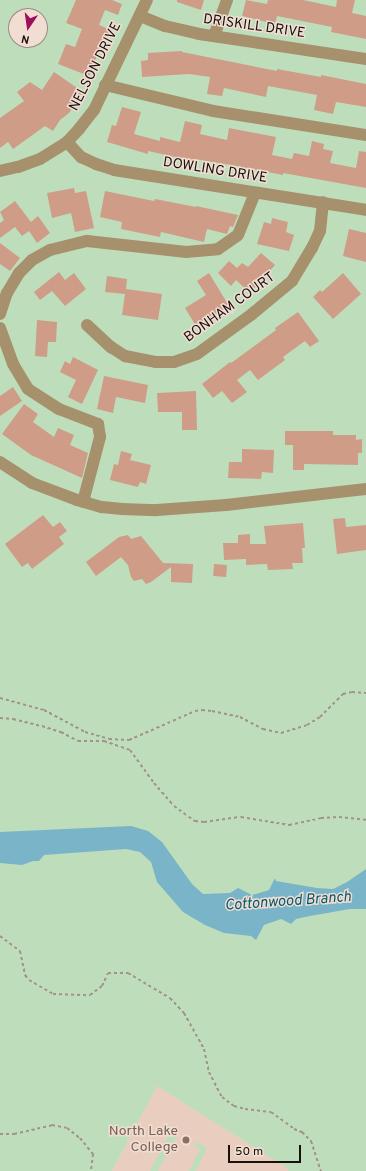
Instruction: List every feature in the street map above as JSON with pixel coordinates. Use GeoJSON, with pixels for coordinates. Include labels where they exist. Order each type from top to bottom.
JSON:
{"type":"FeatureCollection","features":[{"type":"Feature","properties":{"kind":"street","name":"NELSON DRIVE"},"geometry":{"type":"LineString","coordinates":[[0,171],[18,167],[40,159],[67,142],[94,110],[140,16],[146,0]]}},
{"type":"Feature","properties":{"kind":"street"},"geometry":{"type":"LineString","coordinates":[[214,36],[227,0]]}},
{"type":"Feature","properties":{"kind":"street","name":"DRISKILL DRIVE"},"geometry":{"type":"LineString","coordinates":[[140,16],[187,32],[366,59]]}},
{"type":"Feature","properties":{"kind":"street"},"geometry":{"type":"LineString","coordinates":[[105,85],[213,111],[366,135]]}},
{"type":"Feature","properties":{"kind":"street","name":"DOWLING DRIVE"},"geometry":{"type":"LineString","coordinates":[[67,142],[81,157],[114,170],[366,210]]}},
{"type":"Feature","properties":{"kind":"street"},"geometry":{"type":"LineString","coordinates":[[0,314],[7,294],[19,273],[32,260],[50,250],[87,241],[131,245],[170,252],[218,249],[238,235],[255,193]]}},
{"type":"Feature","properties":{"kind":"street","name":"BONHAM COURT"},"geometry":{"type":"LineString","coordinates":[[87,325],[111,347],[125,356],[156,362],[174,362],[197,354],[252,314],[292,281],[312,248],[320,231],[323,202]]}},
{"type":"Feature","properties":{"kind":"street"},"geometry":{"type":"LineString","coordinates":[[0,328],[13,364],[28,390],[59,409],[98,424],[100,437],[83,502]]}},
{"type":"Feature","properties":{"kind":"street"},"geometry":{"type":"LineString","coordinates":[[0,462],[32,483],[83,502],[115,509],[157,510],[226,505],[366,489]]}},
{"type":"Feature","properties":{"kind":"path"},"geometry":{"type":"LineString","coordinates":[[0,698],[44,710],[85,732],[109,738],[129,740],[195,711],[202,710],[240,717],[271,732],[286,732],[307,725],[320,716],[343,694],[352,692],[366,693]]}},
{"type":"Feature","properties":{"kind":"path"},"geometry":{"type":"LineString","coordinates":[[0,718],[13,719],[42,726],[61,732],[78,741],[104,741],[130,750],[154,784],[174,806],[195,821],[204,822],[241,817],[289,825],[321,818],[339,817],[366,820]]}},
{"type":"Feature","properties":{"kind":"path"},"geometry":{"type":"LineString","coordinates":[[0,936],[20,951],[25,975],[29,980],[53,994],[90,995],[102,986],[108,973],[124,973],[137,977],[170,998],[184,1013],[204,1049],[209,1072],[222,1097],[234,1106],[245,1109],[271,1112],[294,1129],[302,1132],[311,1141],[322,1171]]}},
{"type":"Feature","properties":{"kind":"path"},"geometry":{"type":"LineString","coordinates":[[0,1134],[14,1134],[52,1125],[67,1128],[80,1138],[93,1154],[91,1171]]}},
{"type":"Feature","properties":{"kind":"shaded area","name":"North Lake College"},"geometry":{"type":"Polygon","coordinates":[[[157,1085],[287,1168],[288,1171],[112,1171],[157,1085]]]}},
{"type":"Feature","properties":{"kind":"green space"},"geometry":{"type":"Polygon","coordinates":[[[0,0],[366,0],[366,1171],[288,1171],[287,1168],[157,1086],[112,1171],[0,1171],[0,0]]]}},
{"type":"Feature","properties":{"kind":"green space"},"geometry":{"type":"Polygon","coordinates":[[[166,1125],[172,1125],[179,1130],[179,1132],[158,1171],[150,1171],[170,1132],[164,1129],[166,1125]]]}},
{"type":"Feature","properties":{"kind":"green space"},"geometry":{"type":"Polygon","coordinates":[[[195,1143],[199,1143],[207,1148],[196,1171],[189,1171],[200,1149],[194,1145],[195,1143]]]}},
{"type":"Feature","properties":{"kind":"water","name":"Cottonwood Branch"},"geometry":{"type":"Polygon","coordinates":[[[131,826],[148,831],[162,842],[192,884],[203,894],[230,893],[238,888],[252,895],[269,890],[275,878],[276,881],[317,888],[333,889],[347,882],[366,869],[366,909],[350,909],[310,916],[296,919],[291,924],[281,919],[264,925],[256,940],[251,936],[224,933],[205,925],[183,912],[157,882],[151,862],[140,852],[126,849],[44,855],[39,861],[33,861],[22,865],[0,863],[0,832],[131,826]]]}},
{"type":"Feature","properties":{"kind":"building"},"geometry":{"type":"Polygon","coordinates":[[[76,0],[112,0],[122,4],[118,15],[105,10],[99,25],[111,30],[107,39],[104,38],[89,76],[58,64],[66,44],[75,47],[82,29],[66,23],[76,0]]]}},
{"type":"Feature","properties":{"kind":"building"},"geometry":{"type":"Polygon","coordinates":[[[177,0],[204,0],[201,10],[177,2],[177,0]]]}},
{"type":"Feature","properties":{"kind":"building"},"geometry":{"type":"Polygon","coordinates":[[[246,0],[267,4],[268,0],[303,0],[336,7],[337,0],[355,0],[352,13],[366,16],[366,39],[331,32],[332,27],[277,16],[275,24],[242,16],[246,0]]]}},
{"type":"Feature","properties":{"kind":"building"},"geometry":{"type":"Polygon","coordinates":[[[182,51],[277,71],[277,69],[321,77],[321,75],[366,84],[366,107],[336,102],[333,114],[314,110],[317,95],[268,86],[266,97],[224,88],[222,96],[207,94],[210,77],[189,74],[142,77],[141,61],[148,60],[148,53],[182,51]]]}},
{"type":"Feature","properties":{"kind":"building"},"geometry":{"type":"Polygon","coordinates":[[[54,72],[83,92],[69,113],[60,120],[53,131],[45,126],[13,149],[8,142],[0,148],[0,118],[24,101],[17,92],[30,82],[42,90],[54,72]]]}},
{"type":"Feature","properties":{"kind":"building"},"geometry":{"type":"Polygon","coordinates":[[[122,107],[141,112],[134,134],[160,141],[160,137],[180,142],[185,121],[202,125],[200,134],[227,140],[229,128],[276,137],[272,155],[292,159],[294,153],[309,156],[312,141],[324,144],[323,149],[333,151],[330,163],[356,168],[359,151],[366,152],[366,188],[194,159],[194,161],[148,151],[148,154],[107,142],[112,125],[116,126],[122,107]]]}},
{"type":"Feature","properties":{"kind":"building"},"geometry":{"type":"Polygon","coordinates":[[[74,188],[75,193],[86,191],[94,228],[75,232],[71,213],[52,218],[47,193],[74,188]]]}},
{"type":"Feature","properties":{"kind":"building"},"geometry":{"type":"Polygon","coordinates":[[[105,191],[154,201],[155,199],[196,206],[238,215],[233,227],[230,226],[227,234],[207,229],[204,242],[161,232],[160,237],[121,229],[122,222],[100,217],[105,191]]]}},
{"type":"Feature","properties":{"kind":"building"},"geometry":{"type":"Polygon","coordinates":[[[15,201],[31,222],[38,216],[50,233],[37,243],[29,231],[22,236],[15,227],[0,238],[0,223],[4,220],[0,212],[15,201]]]}},
{"type":"Feature","properties":{"kind":"building"},"geometry":{"type":"Polygon","coordinates":[[[272,218],[288,222],[286,232],[294,235],[289,251],[257,244],[264,222],[271,224],[272,218]]]}},
{"type":"Feature","properties":{"kind":"building"},"geometry":{"type":"Polygon","coordinates":[[[349,229],[366,233],[366,262],[343,256],[349,229]]]}},
{"type":"Feature","properties":{"kind":"building"},"geometry":{"type":"Polygon","coordinates":[[[0,243],[20,258],[10,271],[0,264],[0,243]]]}},
{"type":"Feature","properties":{"kind":"building"},"geometry":{"type":"Polygon","coordinates":[[[261,253],[275,265],[250,293],[236,280],[231,286],[218,273],[229,261],[237,268],[242,263],[248,267],[261,253]]]}},
{"type":"Feature","properties":{"kind":"building"},"geometry":{"type":"Polygon","coordinates":[[[59,272],[65,280],[74,273],[86,289],[65,306],[52,291],[40,300],[34,292],[59,272]]]}},
{"type":"Feature","properties":{"kind":"building"},"geometry":{"type":"Polygon","coordinates":[[[209,273],[229,306],[196,326],[185,308],[206,295],[197,281],[209,273]]]}},
{"type":"Feature","properties":{"kind":"building"},"geometry":{"type":"Polygon","coordinates":[[[343,273],[361,294],[333,319],[313,297],[320,290],[322,292],[343,273]]]}},
{"type":"Feature","properties":{"kind":"building"},"geometry":{"type":"Polygon","coordinates":[[[107,276],[127,279],[126,289],[162,294],[158,320],[122,315],[125,294],[105,292],[107,276]]]}},
{"type":"Feature","properties":{"kind":"building"},"geometry":{"type":"Polygon","coordinates":[[[298,312],[319,341],[310,347],[305,341],[283,357],[285,360],[258,380],[250,370],[237,380],[247,392],[232,403],[222,391],[213,398],[202,384],[298,312]]]}},
{"type":"Feature","properties":{"kind":"building"},"geometry":{"type":"Polygon","coordinates":[[[37,320],[57,322],[56,342],[48,342],[47,357],[35,356],[37,320]]]}},
{"type":"Feature","properties":{"kind":"building"},"geometry":{"type":"Polygon","coordinates":[[[73,357],[98,370],[82,404],[68,397],[76,380],[60,372],[65,361],[70,364],[73,357]]]}},
{"type":"Feature","properties":{"kind":"building"},"geometry":{"type":"Polygon","coordinates":[[[104,376],[148,385],[145,403],[116,397],[113,413],[97,409],[104,376]]]}},
{"type":"Feature","properties":{"kind":"building"},"geometry":{"type":"Polygon","coordinates":[[[13,387],[22,401],[0,416],[0,396],[13,387]]]}},
{"type":"Feature","properties":{"kind":"building"},"geometry":{"type":"Polygon","coordinates":[[[196,391],[197,430],[182,430],[182,412],[158,412],[157,393],[196,391]]]}},
{"type":"Feature","properties":{"kind":"building"},"geometry":{"type":"Polygon","coordinates":[[[24,404],[38,414],[33,422],[54,437],[58,428],[74,435],[70,445],[88,453],[82,478],[31,455],[2,434],[24,404]]]}},
{"type":"Feature","properties":{"kind":"building"},"geometry":{"type":"Polygon","coordinates":[[[285,431],[333,431],[333,435],[356,435],[356,440],[362,439],[362,453],[358,453],[358,465],[304,464],[304,470],[293,470],[293,445],[285,445],[285,431]]]}},
{"type":"Feature","properties":{"kind":"building"},"geometry":{"type":"Polygon","coordinates":[[[242,449],[274,450],[273,473],[262,472],[261,479],[228,478],[229,462],[242,462],[242,449]]]}},
{"type":"Feature","properties":{"kind":"building"},"geometry":{"type":"Polygon","coordinates":[[[121,451],[132,454],[130,460],[151,465],[146,484],[140,482],[138,487],[110,480],[114,464],[118,465],[121,451]]]}},
{"type":"Feature","properties":{"kind":"building"},"geometry":{"type":"Polygon","coordinates":[[[43,515],[53,527],[60,522],[67,531],[59,537],[64,544],[32,569],[28,563],[22,567],[5,544],[43,515]]]}},
{"type":"Feature","properties":{"kind":"building"},"geometry":{"type":"Polygon","coordinates":[[[345,518],[346,527],[366,525],[366,550],[337,554],[333,519],[345,518]]]}},
{"type":"Feature","properties":{"kind":"building"},"geometry":{"type":"Polygon","coordinates":[[[303,523],[305,548],[302,548],[303,563],[292,563],[293,569],[268,570],[267,564],[246,565],[246,559],[224,560],[223,543],[238,543],[238,535],[250,534],[250,544],[266,544],[264,526],[303,523]]]}},
{"type":"Feature","properties":{"kind":"building"},"geometry":{"type":"Polygon","coordinates":[[[128,535],[131,539],[141,536],[163,563],[193,564],[192,583],[171,582],[171,567],[146,584],[142,579],[134,581],[131,577],[128,565],[121,557],[96,576],[86,562],[119,537],[128,535]]]}},
{"type":"Feature","properties":{"kind":"building"},"geometry":{"type":"Polygon","coordinates":[[[214,564],[227,565],[226,577],[213,576],[214,564]]]}},
{"type":"Feature","properties":{"kind":"place","name":"North Lake College"},"geometry":{"type":"Point","coordinates":[186,1140]}}]}
